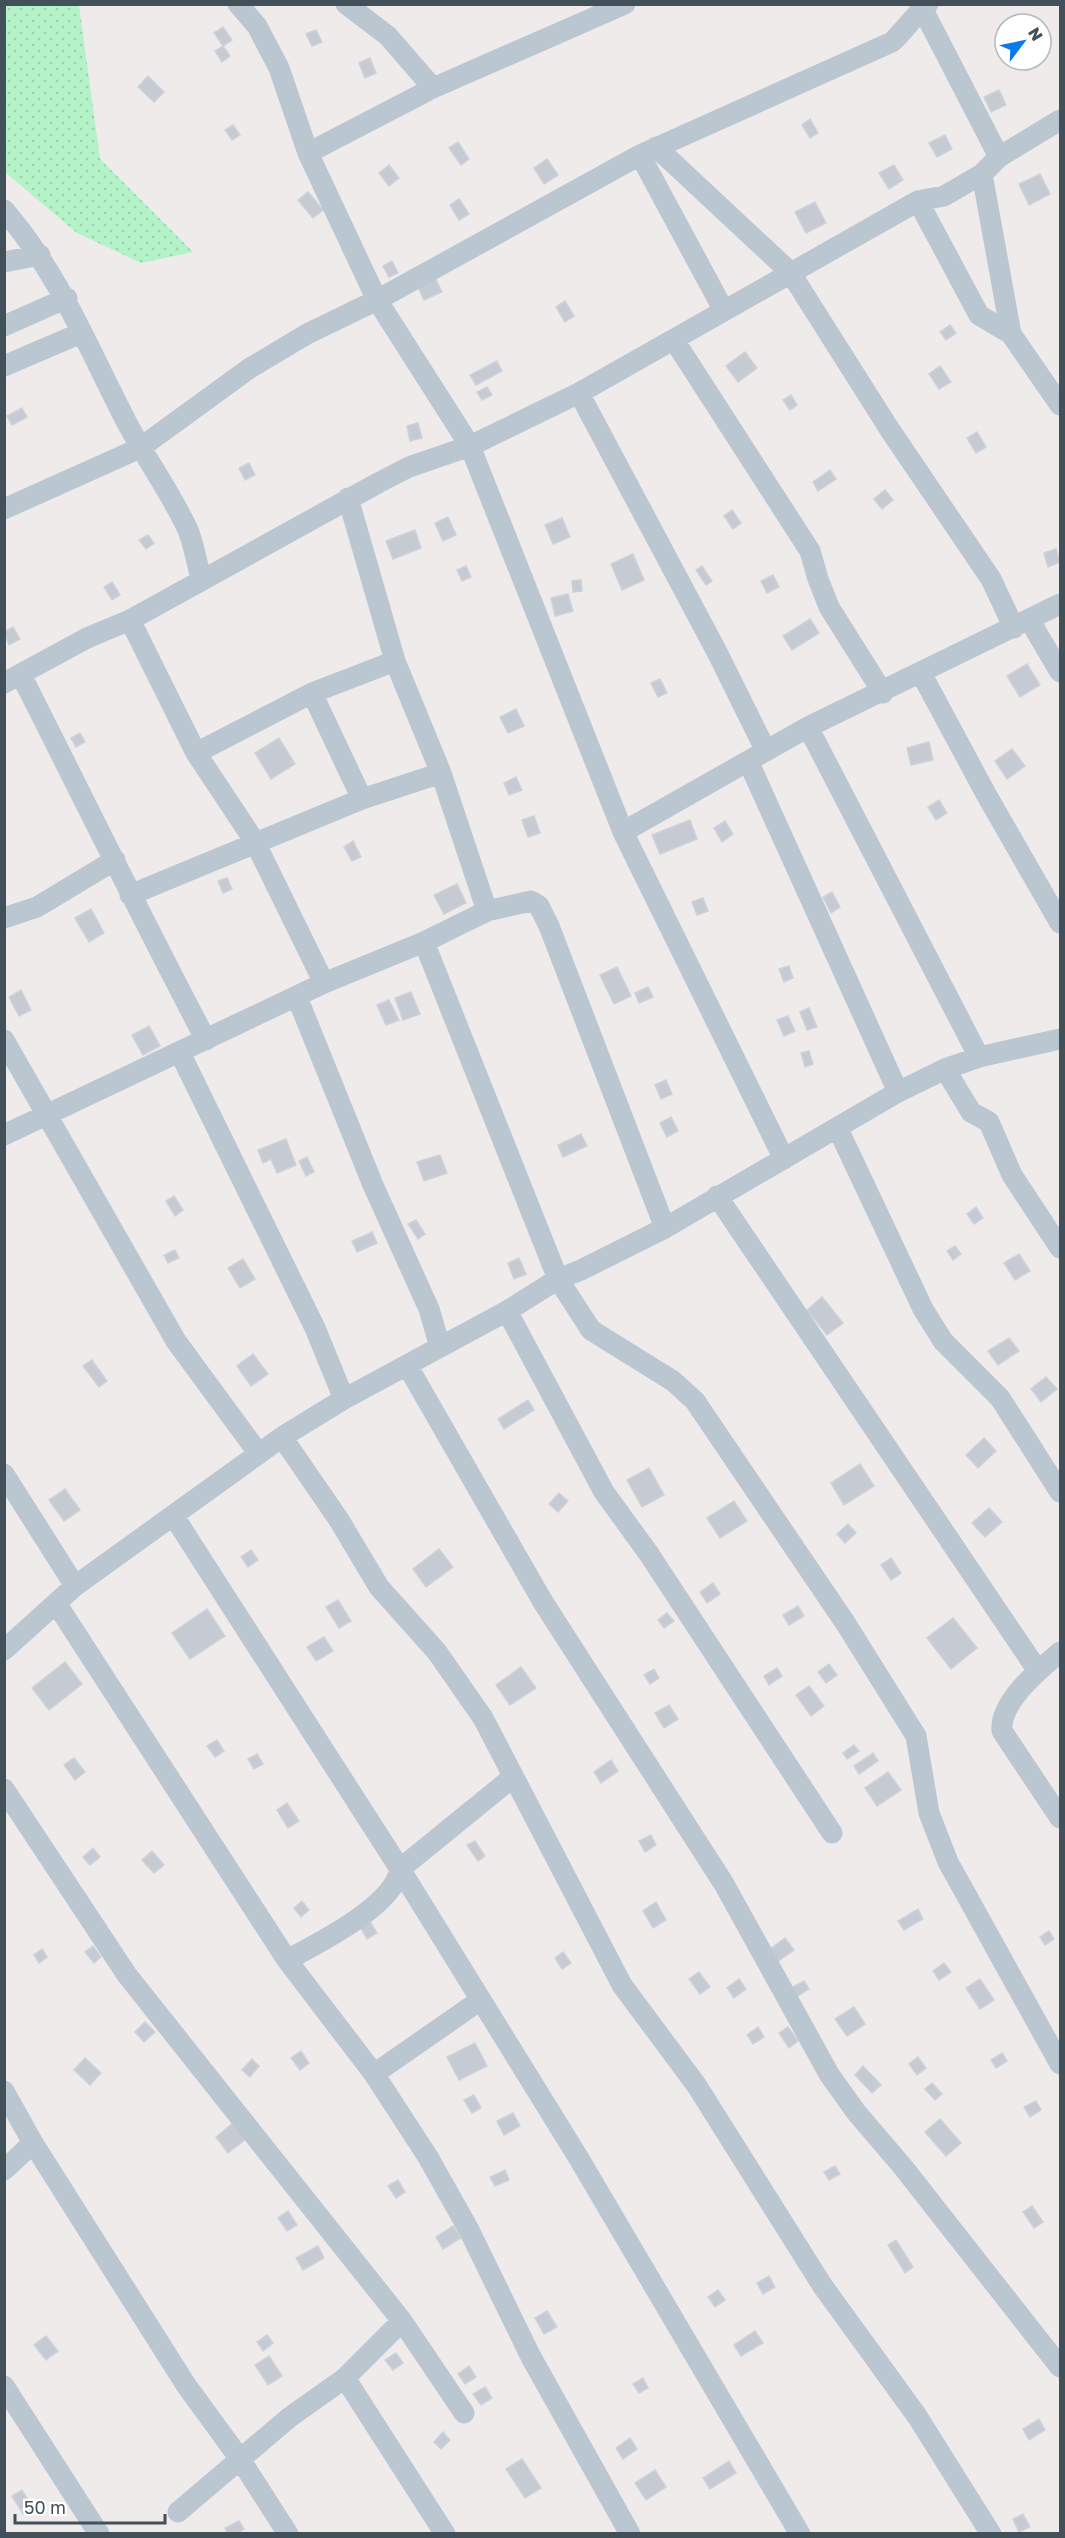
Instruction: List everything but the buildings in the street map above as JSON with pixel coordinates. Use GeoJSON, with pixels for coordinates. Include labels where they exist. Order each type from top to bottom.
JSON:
{"type":"FeatureCollection","features":[{"type":"Feature","properties":{"kind":"street"},"geometry":{"type":"LineString","coordinates":[[238,4],[257,27],[279,68],[308,153],[377,300],[470,446],[622,832],[784,1159]]}},
{"type":"Feature","properties":{"kind":"street"},"geometry":{"type":"LineString","coordinates":[[346,4],[388,36],[433,88]]}},
{"type":"Feature","properties":{"kind":"street"},"geometry":{"type":"LineString","coordinates":[[308,153],[433,88],[626,4]]}},
{"type":"Feature","properties":{"kind":"street"},"geometry":{"type":"LineString","coordinates":[[4,509],[140,448],[250,368],[307,334],[377,300],[648,151],[892,42],[914,21],[923,5]]}},
{"type":"Feature","properties":{"kind":"street"},"geometry":{"type":"LineString","coordinates":[[923,5],[999,157]]}},
{"type":"Feature","properties":{"kind":"street"},"geometry":{"type":"LineString","coordinates":[[206,1040],[130,895],[115,860],[13,679],[87,638],[130,620],[348,498],[409,467],[470,446],[579,393],[674,340],[723,309],[918,201],[944,196],[982,174],[999,157],[1059,124]]}},
{"type":"Feature","properties":{"kind":"street"},"geometry":{"type":"LineString","coordinates":[[648,151],[790,272],[890,430],[1022,624],[1060,672]]}},
{"type":"Feature","properties":{"kind":"street"},"geometry":{"type":"LineString","coordinates":[[648,151],[723,309]]}},
{"type":"Feature","properties":{"kind":"street"},"geometry":{"type":"LineString","coordinates":[[982,174],[1011,334],[1060,405]]}},
{"type":"Feature","properties":{"kind":"street"},"geometry":{"type":"LineString","coordinates":[[918,201],[979,315],[985,321],[1011,334]]}},
{"type":"Feature","properties":{"kind":"street"},"geometry":{"type":"LineString","coordinates":[[4,210],[40,255],[66,298],[81,333],[140,448],[189,532],[201,579]]}},
{"type":"Feature","properties":{"kind":"street"},"geometry":{"type":"LineString","coordinates":[[4,262],[40,255]]}},
{"type":"Feature","properties":{"kind":"street"},"geometry":{"type":"LineString","coordinates":[[4,326],[66,298]]}},
{"type":"Feature","properties":{"kind":"street"},"geometry":{"type":"LineString","coordinates":[[4,366],[81,333]]}},
{"type":"Feature","properties":{"kind":"street"},"geometry":{"type":"LineString","coordinates":[[674,340],[810,551],[829,607],[883,693]]}},
{"type":"Feature","properties":{"kind":"street"},"geometry":{"type":"LineString","coordinates":[[579,393],[717,652],[766,751]]}},
{"type":"Feature","properties":{"kind":"street"},"geometry":{"type":"LineString","coordinates":[[348,498],[396,661],[441,773],[487,911]]}},
{"type":"Feature","properties":{"kind":"street"},"geometry":{"type":"LineString","coordinates":[[622,832],[808,727],[883,693],[1060,604]]}},
{"type":"Feature","properties":{"kind":"street"},"geometry":{"type":"LineString","coordinates":[[130,620],[196,753],[255,842],[324,983]]}},
{"type":"Feature","properties":{"kind":"street"},"geometry":{"type":"LineString","coordinates":[[196,753],[312,693],[396,661]]}},
{"type":"Feature","properties":{"kind":"street"},"geometry":{"type":"LineString","coordinates":[[921,673],[986,794],[1060,923]]}},
{"type":"Feature","properties":{"kind":"street"},"geometry":{"type":"LineString","coordinates":[[312,693],[363,799]]}},
{"type":"Feature","properties":{"kind":"street"},"geometry":{"type":"LineString","coordinates":[[808,727],[979,1058]]}},
{"type":"Feature","properties":{"kind":"street"},"geometry":{"type":"LineString","coordinates":[[748,762],[898,1092]]}},
{"type":"Feature","properties":{"kind":"street"},"geometry":{"type":"LineString","coordinates":[[130,895],[363,799],[441,773]]}},
{"type":"Feature","properties":{"kind":"street"},"geometry":{"type":"LineString","coordinates":[[4,918],[37,907],[115,860]]}},
{"type":"Feature","properties":{"kind":"street"},"geometry":{"type":"LineString","coordinates":[[4,1135],[46,1112],[180,1053],[324,983],[424,942],[487,911],[531,901],[539,906],[549,926],[665,1228]]}},
{"type":"Feature","properties":{"kind":"street"},"geometry":{"type":"LineString","coordinates":[[424,942],[558,1279],[591,1330],[674,1381],[695,1401],[852,1634],[916,1736],[928,1812],[948,1862],[1060,2064]]}},
{"type":"Feature","properties":{"kind":"street"},"geometry":{"type":"LineString","coordinates":[[297,997],[391,1226],[429,1309],[440,1347]]}},
{"type":"Feature","properties":{"kind":"street"},"geometry":{"type":"LineString","coordinates":[[4,1040],[176,1341],[259,1454]]}},
{"type":"Feature","properties":{"kind":"street"},"geometry":{"type":"LineString","coordinates":[[4,1650],[75,1586],[282,1437],[344,1399],[507,1311],[558,1279],[665,1228],[898,1092],[945,1069],[979,1058],[1060,1040]]}},
{"type":"Feature","properties":{"kind":"street"},"geometry":{"type":"LineString","coordinates":[[180,1053],[315,1328],[344,1399]]}},
{"type":"Feature","properties":{"kind":"street"},"geometry":{"type":"LineString","coordinates":[[945,1069],[971,1112],[989,1122],[1012,1175],[1060,1248]]}},
{"type":"Feature","properties":{"kind":"street"},"geometry":{"type":"LineString","coordinates":[[838,1129],[923,1309],[943,1341],[1000,1398],[1060,1492]]}},
{"type":"Feature","properties":{"kind":"street"},"geometry":{"type":"LineString","coordinates":[[717,1196],[1038,1671]]}},
{"type":"Feature","properties":{"kind":"street"},"geometry":{"type":"LineString","coordinates":[[507,1311],[604,1492],[650,1554],[832,1833]]}},
{"type":"Feature","properties":{"kind":"street"},"geometry":{"type":"LineString","coordinates":[[407,1365],[543,1602],[724,1884],[829,2074],[856,2112],[903,2167],[1060,2367]]}},
{"type":"Feature","properties":{"kind":"street"},"geometry":{"type":"LineString","coordinates":[[282,1437],[339,1520],[379,1587],[437,1652],[483,1718],[622,1985],[697,2086],[822,2285],[917,2416],[991,2534]]}},
{"type":"Feature","properties":{"kind":"street"},"geometry":{"type":"LineString","coordinates":[[4,1474],[75,1586]]}},
{"type":"Feature","properties":{"kind":"street"},"geometry":{"type":"LineString","coordinates":[[173,1515],[400,1869],[479,2001],[642,2262],[800,2534]]}},
{"type":"Feature","properties":{"kind":"street"},"geometry":{"type":"LineString","coordinates":[[56,1603],[287,1960],[374,2074],[428,2157],[469,2230],[531,2356],[630,2534]]}},
{"type":"Feature","properties":{"kind":"street"},"geometry":{"type":"LineString","coordinates":[[1060,1652],[1038,1671],[1007,1707],[1001,1721],[1002,1731],[1060,1818]]}},
{"type":"Feature","properties":{"kind":"street"},"geometry":{"type":"LineString","coordinates":[[287,1960],[336,1934],[380,1900],[396,1884],[400,1869],[513,1777]]}},
{"type":"Feature","properties":{"kind":"street"},"geometry":{"type":"LineString","coordinates":[[4,1788],[127,1975],[402,2321],[464,2413]]}},
{"type":"Feature","properties":{"kind":"street"},"geometry":{"type":"LineString","coordinates":[[374,2074],[479,2001]]}},
{"type":"Feature","properties":{"kind":"street"},"geometry":{"type":"LineString","coordinates":[[4,2091],[33,2143],[186,2385],[240,2459],[288,2534]]}},
{"type":"Feature","properties":{"kind":"street"},"geometry":{"type":"LineString","coordinates":[[4,2170],[33,2143]]}},
{"type":"Feature","properties":{"kind":"street"},"geometry":{"type":"LineString","coordinates":[[178,2512],[290,2417],[345,2378],[402,2321]]}},
{"type":"Feature","properties":{"kind":"street"},"geometry":{"type":"LineString","coordinates":[[345,2378],[445,2534]]}},
{"type":"Feature","properties":{"kind":"street"},"geometry":{"type":"LineString","coordinates":[[4,2386],[99,2534]]}},
{"type":"Feature","properties":{"kind":"green space"},"geometry":{"type":"Polygon","coordinates":[[[4,5],[79,5],[100,159],[193,252],[141,263],[77,233],[5,172],[4,5]]]}}]}
